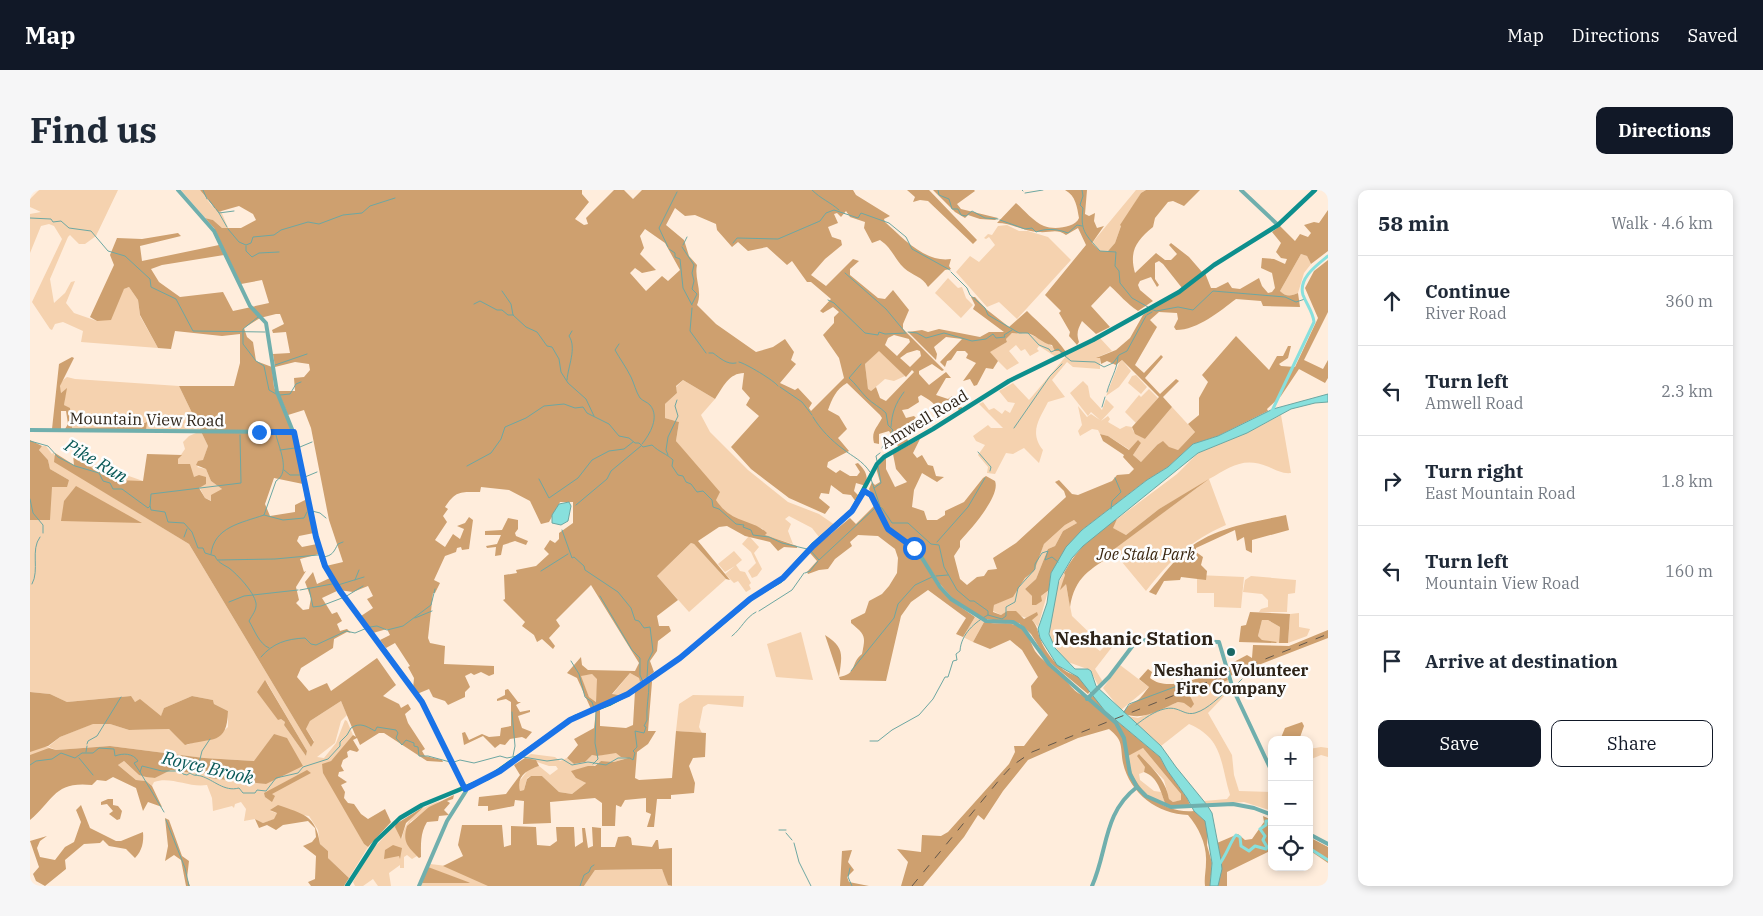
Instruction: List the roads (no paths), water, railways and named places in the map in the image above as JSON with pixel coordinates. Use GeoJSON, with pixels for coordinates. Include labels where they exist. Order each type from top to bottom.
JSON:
{"type":"FeatureCollection","features":[{"type":"Feature","properties":{"kind":"main road","name":"Amwell Road"},"geometry":{"type":"LineString","coordinates":[[347,886],[369,850],[392,824],[422,805],[465,789],[500,771],[570,720],[622,697],[680,658],[750,599],[783,578],[813,546],[852,511],[867,490],[874,468],[884,457],[940,425],[1009,381],[1085,344],[1175,295],[1214,265],[1278,225],[1315,190]]}},
{"type":"Feature","properties":{"kind":"street"},"geometry":{"type":"LineString","coordinates":[[178,190],[214,231],[250,306],[266,322],[277,392],[294,432],[316,537],[325,566],[340,591],[422,702],[465,789],[466,793],[446,822],[419,886]]}},
{"type":"Feature","properties":{"kind":"street"},"geometry":{"type":"LineString","coordinates":[[1241,190],[1278,225]]}},
{"type":"Feature","properties":{"kind":"street","name":"Mountain View Road"},"geometry":{"type":"LineString","coordinates":[[30,430],[294,432]]}},
{"type":"Feature","properties":{"kind":"street"},"geometry":{"type":"LineString","coordinates":[[867,490],[888,529],[917,550],[947,596],[981,619],[994,623],[1013,622],[1023,628],[1046,661],[1120,728],[1125,741],[1127,767],[1137,787],[1146,796],[1161,805],[1187,808],[1239,805],[1268,814]]}},
{"type":"Feature","properties":{"kind":"street"},"geometry":{"type":"LineString","coordinates":[[1089,698],[1104,683],[1137,640],[1219,642],[1238,702],[1268,764]]}},
{"type":"Feature","properties":{"kind":"street"},"geometry":{"type":"LineString","coordinates":[[1092,886],[1099,868],[1113,815],[1122,800],[1137,787]]}},
{"type":"Feature","properties":{"kind":"street"},"geometry":{"type":"LineString","coordinates":[[458,792],[462,792],[462,797]]}},
{"type":"Feature","properties":{"kind":"street"},"geometry":{"type":"LineString","coordinates":[[1313,836],[1328,844]]}},
{"type":"Feature","properties":{"kind":"water"},"geometry":{"type":"Polygon","coordinates":[[[1328,394],[1328,402],[1291,409],[1247,433],[1198,453],[1083,546],[1072,558],[1059,580],[1049,634],[1055,648],[1075,669],[1088,669],[1091,671],[1096,686],[1161,746],[1212,813],[1222,869],[1218,886],[1210,886],[1212,863],[1205,821],[1194,811],[1160,757],[1105,711],[1078,677],[1057,665],[1040,638],[1038,629],[1047,603],[1051,573],[1066,547],[1082,530],[1147,480],[1168,467],[1193,444],[1218,436],[1273,409],[1328,394]]]}},
{"type":"Feature","properties":{"kind":"water"},"geometry":{"type":"Polygon","coordinates":[[[569,502],[571,506],[568,521],[561,525],[552,523],[552,515],[559,504],[569,502]]]}},
{"type":"Feature","properties":{"kind":"waterway"},"geometry":{"type":"LineString","coordinates":[[203,190],[207,199]]}},
{"type":"Feature","properties":{"kind":"waterway"},"geometry":{"type":"LineString","coordinates":[[812,190],[839,210]]}},
{"type":"Feature","properties":{"kind":"waterway"},"geometry":{"type":"LineString","coordinates":[[938,190],[939,195],[949,199],[952,209],[958,209],[961,215],[966,216],[972,211],[985,218],[998,219]]}},
{"type":"Feature","properties":{"kind":"waterway"},"geometry":{"type":"LineString","coordinates":[[1025,193],[1043,190]]}},
{"type":"Feature","properties":{"kind":"waterway"},"geometry":{"type":"LineString","coordinates":[[1082,190],[1083,196],[1080,205],[1083,208],[1082,222],[1085,232],[1100,251],[1116,252],[1115,266],[1119,271],[1120,283],[1132,298],[1148,307]]}},
{"type":"Feature","properties":{"kind":"waterway"},"geometry":{"type":"LineString","coordinates":[[668,247],[659,228],[677,192]]}},
{"type":"Feature","properties":{"kind":"waterway"},"geometry":{"type":"LineString","coordinates":[[228,229],[239,242],[246,245],[251,243],[253,237],[274,235],[281,230],[308,222],[319,224],[343,215],[362,213],[370,206],[395,198]]}},
{"type":"Feature","properties":{"kind":"waterway"},"geometry":{"type":"LineString","coordinates":[[209,200],[215,208]]}},
{"type":"Feature","properties":{"kind":"waterway"},"geometry":{"type":"LineString","coordinates":[[216,209],[219,213],[234,211]]}},
{"type":"Feature","properties":{"kind":"waterway"},"geometry":{"type":"LineString","coordinates":[[733,243],[737,238],[778,239],[820,221],[826,213],[834,210],[858,218],[861,213],[889,223],[906,237],[912,249],[950,270]]}},
{"type":"Feature","properties":{"kind":"waterway"},"geometry":{"type":"LineString","coordinates":[[219,213],[227,227]]}},
{"type":"Feature","properties":{"kind":"waterway"},"geometry":{"type":"LineString","coordinates":[[30,218],[51,219],[53,222],[61,221],[69,228],[91,231],[108,251],[125,256],[150,279],[151,287],[176,299],[193,331],[265,332]]}},
{"type":"Feature","properties":{"kind":"waterway"},"geometry":{"type":"LineString","coordinates":[[1000,220],[1025,229],[1032,228],[1036,232],[1052,230],[1068,233],[1077,225],[1082,226]]}},
{"type":"Feature","properties":{"kind":"waterway"},"geometry":{"type":"LineString","coordinates":[[683,245],[687,237]]}},
{"type":"Feature","properties":{"kind":"waterway"},"geometry":{"type":"LineString","coordinates":[[246,246],[246,251],[252,257],[259,253],[279,252]]}},
{"type":"Feature","properties":{"kind":"waterway"},"geometry":{"type":"LineString","coordinates":[[682,247],[694,265],[692,289],[697,294],[692,304]]}},
{"type":"Feature","properties":{"kind":"waterway"},"geometry":{"type":"LineString","coordinates":[[669,249],[675,253],[675,257],[680,259],[683,288],[692,305]]}},
{"type":"Feature","properties":{"kind":"waterway"},"geometry":{"type":"LineString","coordinates":[[1271,413],[1314,322],[1303,295],[1303,283],[1310,272],[1328,256]]}},
{"type":"Feature","properties":{"kind":"waterway"},"geometry":{"type":"LineString","coordinates":[[951,272],[967,288],[970,295],[985,308],[988,315],[1019,333],[1028,333],[1039,345],[1049,349],[1051,352],[1058,349],[1063,353]]}},
{"type":"Feature","properties":{"kind":"waterway"},"geometry":{"type":"LineString","coordinates":[[845,273],[886,309],[905,332]]}},
{"type":"Feature","properties":{"kind":"waterway"},"geometry":{"type":"LineString","coordinates":[[502,291],[511,304],[513,315],[526,327],[537,332],[547,346],[552,347],[559,359],[561,372],[568,383],[586,399],[594,416]]}},
{"type":"Feature","properties":{"kind":"waterway"},"geometry":{"type":"LineString","coordinates":[[1151,309],[1156,311],[1178,307],[1193,310],[1213,291],[1285,297],[1296,302],[1305,299]]}},
{"type":"Feature","properties":{"kind":"waterway"},"geometry":{"type":"LineString","coordinates":[[828,300],[834,303],[865,333],[878,335],[879,332],[885,334],[906,333]]}},
{"type":"Feature","properties":{"kind":"waterway"},"geometry":{"type":"LineString","coordinates":[[474,304],[480,301],[497,310],[502,310],[508,315],[513,315]]}},
{"type":"Feature","properties":{"kind":"waterway"},"geometry":{"type":"LineString","coordinates":[[692,308],[690,331],[706,353]]}},
{"type":"Feature","properties":{"kind":"waterway"},"geometry":{"type":"LineString","coordinates":[[1147,315],[1152,312]]}},
{"type":"Feature","properties":{"kind":"waterway"},"geometry":{"type":"LineString","coordinates":[[1065,356],[1071,361],[1095,362],[1104,367],[1113,363],[1119,355],[1127,351],[1146,316]]}},
{"type":"Feature","properties":{"kind":"waterway"},"geometry":{"type":"LineString","coordinates":[[258,317],[243,329],[243,344],[256,361],[264,366],[269,390],[276,394]]}},
{"type":"Feature","properties":{"kind":"waterway"},"geometry":{"type":"LineString","coordinates":[[908,332],[917,333],[926,338],[944,333],[972,341],[986,339],[993,334],[996,338],[1005,337],[1004,335],[1012,330]]}},
{"type":"Feature","properties":{"kind":"waterway"},"geometry":{"type":"LineString","coordinates":[[567,380],[572,352],[569,336],[572,331]]}},
{"type":"Feature","properties":{"kind":"waterway"},"geometry":{"type":"LineString","coordinates":[[619,344],[615,350],[631,377],[637,393],[653,410],[653,425],[642,444]]}},
{"type":"Feature","properties":{"kind":"waterway"},"geometry":{"type":"LineString","coordinates":[[709,353],[713,353],[727,362],[736,363]]}},
{"type":"Feature","properties":{"kind":"waterway"},"geometry":{"type":"LineString","coordinates":[[275,365],[307,354]]}},
{"type":"Feature","properties":{"kind":"waterway"},"geometry":{"type":"LineString","coordinates":[[1107,392],[1118,357]]}},
{"type":"Feature","properties":{"kind":"waterway"},"geometry":{"type":"LineString","coordinates":[[739,362],[760,372],[778,386]]}},
{"type":"Feature","properties":{"kind":"waterway"},"geometry":{"type":"LineString","coordinates":[[861,364],[849,378],[867,398],[886,413],[888,425],[893,430],[891,433]]}},
{"type":"Feature","properties":{"kind":"waterway"},"geometry":{"type":"LineString","coordinates":[[1014,428],[1050,376],[1062,364]]}},
{"type":"Feature","properties":{"kind":"waterway"},"geometry":{"type":"LineString","coordinates":[[280,395],[290,394],[296,384],[301,382]]}},
{"type":"Feature","properties":{"kind":"waterway"},"geometry":{"type":"LineString","coordinates":[[780,387],[802,402],[812,415]]}},
{"type":"Feature","properties":{"kind":"waterway"},"geometry":{"type":"LineString","coordinates":[[891,427],[894,409],[904,392]]}},
{"type":"Feature","properties":{"kind":"waterway"},"geometry":{"type":"LineString","coordinates":[[1102,407],[1105,397]]}},
{"type":"Feature","properties":{"kind":"waterway"},"geometry":{"type":"LineString","coordinates":[[668,455],[666,450],[668,437],[678,416],[675,406],[677,400]]}},
{"type":"Feature","properties":{"kind":"waterway"},"geometry":{"type":"LineString","coordinates":[[467,466],[491,453],[501,439],[505,427],[526,418],[544,406],[564,404],[575,408],[583,407],[587,413],[609,424],[619,436],[629,438],[643,447],[652,445],[671,458],[673,460],[672,466],[678,475],[683,476],[686,482],[691,484],[697,492],[703,491],[712,500],[713,507],[719,509],[736,524],[744,525],[743,527],[751,530],[753,535],[769,537],[782,543],[807,549]]}},
{"type":"Feature","properties":{"kind":"waterway"},"geometry":{"type":"LineString","coordinates":[[813,417],[831,439],[861,462],[870,472]]}},
{"type":"Feature","properties":{"kind":"waterway"},"geometry":{"type":"LineString","coordinates":[[150,506],[151,494],[241,483],[240,435]]}},
{"type":"Feature","properties":{"kind":"waterway"},"geometry":{"type":"LineString","coordinates":[[211,554],[213,545],[223,532],[230,527],[264,515],[276,481],[283,472],[283,460],[276,435]]}},
{"type":"Feature","properties":{"kind":"waterway"},"geometry":{"type":"LineString","coordinates":[[882,448],[887,439]]}},
{"type":"Feature","properties":{"kind":"waterway","name":"Pike Run"},"geometry":{"type":"LineString","coordinates":[[30,441],[48,446],[58,457],[75,466],[99,473],[103,481],[110,483],[113,489],[122,489],[148,508],[150,506],[151,510],[165,512],[168,522],[184,523],[192,532],[198,548],[203,548],[205,553],[215,556],[219,562],[237,575],[249,589],[256,603],[255,610],[249,621],[260,640],[269,648]]}},
{"type":"Feature","properties":{"kind":"waterway"},"geometry":{"type":"LineString","coordinates":[[300,447],[312,442]]}},
{"type":"Feature","properties":{"kind":"waterway"},"geometry":{"type":"LineString","coordinates":[[539,479],[549,498],[578,478],[592,460],[609,451],[624,449],[633,442]]}},
{"type":"Feature","properties":{"kind":"waterway"},"geometry":{"type":"LineString","coordinates":[[576,505],[607,479],[611,471],[641,446]]}},
{"type":"Feature","properties":{"kind":"waterway"},"geometry":{"type":"LineString","coordinates":[[280,450],[295,448]]}},
{"type":"Feature","properties":{"kind":"waterway"},"geometry":{"type":"LineString","coordinates":[[978,452],[991,467],[990,471]]}},
{"type":"Feature","properties":{"kind":"waterway"},"geometry":{"type":"LineString","coordinates":[[877,461],[876,456],[880,453]]}},
{"type":"Feature","properties":{"kind":"waterway"},"geometry":{"type":"LineString","coordinates":[[874,488],[881,483],[878,466]]}},
{"type":"Feature","properties":{"kind":"waterway"},"geometry":{"type":"LineString","coordinates":[[284,470],[290,475],[300,475]]}},
{"type":"Feature","properties":{"kind":"waterway"},"geometry":{"type":"LineString","coordinates":[[305,477],[317,472]]}},
{"type":"Feature","properties":{"kind":"waterway"},"geometry":{"type":"LineString","coordinates":[[937,542],[968,507],[985,478]]}},
{"type":"Feature","properties":{"kind":"waterway"},"geometry":{"type":"LineString","coordinates":[[1111,509],[1112,501],[1121,492],[1115,478]]}},
{"type":"Feature","properties":{"kind":"waterway"},"geometry":{"type":"LineString","coordinates":[[871,479],[880,506]]}},
{"type":"Feature","properties":{"kind":"waterway"},"geometry":{"type":"LineString","coordinates":[[30,499],[33,513],[43,525],[43,533]]}},
{"type":"Feature","properties":{"kind":"waterway"},"geometry":{"type":"LineString","coordinates":[[878,507],[882,508],[892,523],[908,523],[931,544],[939,545],[944,567],[957,590],[970,601],[974,601],[988,611],[988,615],[1002,619],[1006,616],[1006,607],[1015,602],[1018,588],[1035,569],[1035,564],[1042,553],[1048,551],[1045,560],[1052,557],[1058,562]]}},
{"type":"Feature","properties":{"kind":"waterway"},"geometry":{"type":"LineString","coordinates":[[810,550],[819,560],[875,508]]}},
{"type":"Feature","properties":{"kind":"waterway"},"geometry":{"type":"LineString","coordinates":[[312,511],[320,513],[326,518]]}},
{"type":"Feature","properties":{"kind":"waterway"},"geometry":{"type":"LineString","coordinates":[[264,515],[283,520],[304,518],[307,512]]}},
{"type":"Feature","properties":{"kind":"waterway"},"geometry":{"type":"LineString","coordinates":[[184,537],[187,529]]}},
{"type":"Feature","properties":{"kind":"waterway"},"geometry":{"type":"LineString","coordinates":[[562,530],[572,558],[574,557],[584,566],[585,570],[618,592],[631,608],[635,620],[639,621],[644,628],[650,627],[653,651],[648,661],[647,678]]}},
{"type":"Feature","properties":{"kind":"waterway"},"geometry":{"type":"LineString","coordinates":[[32,584],[35,573],[37,542],[40,537]]}},
{"type":"Feature","properties":{"kind":"waterway"},"geometry":{"type":"LineString","coordinates":[[323,557],[331,554],[338,544],[343,542]]}},
{"type":"Feature","properties":{"kind":"waterway"},"geometry":{"type":"LineString","coordinates":[[541,571],[568,554]]}},
{"type":"Feature","properties":{"kind":"waterway"},"geometry":{"type":"LineString","coordinates":[[218,560],[275,559],[318,555]]}},
{"type":"Feature","properties":{"kind":"waterway"},"geometry":{"type":"LineString","coordinates":[[805,573],[810,571],[818,561]]}},
{"type":"Feature","properties":{"kind":"waterway"},"geometry":{"type":"LineString","coordinates":[[355,580],[359,570]]}},
{"type":"Feature","properties":{"kind":"waterway"},"geometry":{"type":"LineString","coordinates":[[759,611],[792,590],[804,573]]}},
{"type":"Feature","properties":{"kind":"waterway"},"geometry":{"type":"LineString","coordinates":[[936,576],[948,575]]}},
{"type":"Feature","properties":{"kind":"waterway"},"geometry":{"type":"LineString","coordinates":[[338,585],[364,577]]}},
{"type":"Feature","properties":{"kind":"waterway"},"geometry":{"type":"LineString","coordinates":[[851,671],[894,618],[898,604],[915,585],[932,577]]}},
{"type":"Feature","properties":{"kind":"waterway"},"geometry":{"type":"LineString","coordinates":[[300,590],[332,584]]}},
{"type":"Feature","properties":{"kind":"waterway"},"geometry":{"type":"LineString","coordinates":[[345,597],[363,586]]}},
{"type":"Feature","properties":{"kind":"waterway"},"geometry":{"type":"LineString","coordinates":[[309,588],[313,607],[342,598]]}},
{"type":"Feature","properties":{"kind":"waterway"},"geometry":{"type":"LineString","coordinates":[[370,627],[377,626],[387,630],[403,626],[431,605],[435,589]]}},
{"type":"Feature","properties":{"kind":"waterway"},"geometry":{"type":"LineString","coordinates":[[229,602],[244,596],[298,590]]}},
{"type":"Feature","properties":{"kind":"waterway"},"geometry":{"type":"LineString","coordinates":[[600,596],[632,650],[640,658],[640,675],[643,682]]}},
{"type":"Feature","properties":{"kind":"waterway"},"geometry":{"type":"LineString","coordinates":[[415,618],[432,611]]}},
{"type":"Feature","properties":{"kind":"waterway"},"geometry":{"type":"LineString","coordinates":[[732,636],[756,612]]}},
{"type":"Feature","properties":{"kind":"waterway"},"geometry":{"type":"LineString","coordinates":[[870,741],[878,741],[892,730],[919,715],[933,699],[945,677],[948,677],[953,661],[957,660],[956,654],[960,651],[966,634],[978,621],[988,615]]}},
{"type":"Feature","properties":{"kind":"waterway"},"geometry":{"type":"LineString","coordinates":[[261,657],[275,645],[292,639],[305,638],[311,644],[316,645],[346,631],[355,633],[367,628]]}},
{"type":"Feature","properties":{"kind":"waterway"},"geometry":{"type":"LineString","coordinates":[[571,661],[579,674],[585,697],[592,702],[594,708]]}},
{"type":"Feature","properties":{"kind":"waterway"},"geometry":{"type":"LineString","coordinates":[[1124,712],[1129,704],[1180,685],[1182,679]]}},
{"type":"Feature","properties":{"kind":"waterway"},"geometry":{"type":"LineString","coordinates":[[1234,687],[1242,679]]}},
{"type":"Feature","properties":{"kind":"waterway"},"geometry":{"type":"LineString","coordinates":[[523,757],[547,761],[562,759],[572,765],[588,762],[606,765],[618,758],[630,758],[633,760],[635,753],[633,751],[637,747],[635,731],[644,733],[646,727],[644,726],[647,720],[649,683]]}},
{"type":"Feature","properties":{"kind":"waterway"},"geometry":{"type":"LineString","coordinates":[[1136,725],[1160,710],[1171,708],[1185,713],[1195,713],[1231,688]]}},
{"type":"Feature","properties":{"kind":"waterway"},"geometry":{"type":"LineString","coordinates":[[87,744],[88,741],[97,736],[121,697]]}},
{"type":"Feature","properties":{"kind":"waterway"},"geometry":{"type":"LineString","coordinates":[[593,764],[598,759],[595,743],[596,711]]}},
{"type":"Feature","properties":{"kind":"waterway"},"geometry":{"type":"LineString","coordinates":[[512,712],[515,746],[513,756]]}},
{"type":"Feature","properties":{"kind":"waterway","name":"Royce Brook"},"geometry":{"type":"LineString","coordinates":[[30,765],[36,761],[52,759],[61,753],[75,758],[82,753],[93,753],[99,748],[114,749],[115,756],[128,754],[136,758],[138,761],[134,763],[140,772],[142,766],[162,771],[181,771],[183,774],[187,775],[190,773],[201,776],[224,787],[239,788],[243,793],[255,793],[257,790],[266,791],[276,778],[298,773],[303,767],[328,759],[340,746],[340,742],[351,728],[360,725],[375,731],[377,727],[396,730],[398,733],[396,738],[402,745],[406,740],[414,743],[414,746],[418,747],[419,756],[428,756],[450,762]]}},
{"type":"Feature","properties":{"kind":"waterway"},"geometry":{"type":"LineString","coordinates":[[196,775],[202,751],[210,739]]}},
{"type":"Feature","properties":{"kind":"waterway"},"geometry":{"type":"LineString","coordinates":[[86,752],[87,746]]}},
{"type":"Feature","properties":{"kind":"waterway","name":"Royce Brook"},"geometry":{"type":"LineString","coordinates":[[454,762],[460,760],[474,763],[500,756],[507,758],[517,756]]}},
{"type":"Feature","properties":{"kind":"waterway"},"geometry":{"type":"LineString","coordinates":[[79,758],[93,775]]}},
{"type":"Feature","properties":{"kind":"waterway"},"geometry":{"type":"LineString","coordinates":[[140,772],[164,812]]}},
{"type":"Feature","properties":{"kind":"waterway"},"geometry":{"type":"LineString","coordinates":[[166,820],[185,868],[189,886]]}},
{"type":"Feature","properties":{"kind":"waterway"},"geometry":{"type":"LineString","coordinates":[[1218,866],[1236,835],[1240,837],[1241,846],[1249,851],[1255,846],[1266,849],[1267,847],[1263,840],[1265,836],[1260,829],[1268,821]]}},
{"type":"Feature","properties":{"kind":"waterway"},"geometry":{"type":"LineString","coordinates":[[779,830],[786,830]]}},
{"type":"Feature","properties":{"kind":"waterway"},"geometry":{"type":"LineString","coordinates":[[786,833],[792,840]]}},
{"type":"Feature","properties":{"kind":"waterway"},"geometry":{"type":"LineString","coordinates":[[794,843],[799,862],[811,886]]}},
{"type":"Feature","properties":{"kind":"waterway"},"geometry":{"type":"LineString","coordinates":[[1313,851],[1328,860]]}},
{"type":"Feature","properties":{"kind":"waterway"},"geometry":{"type":"LineString","coordinates":[[580,886],[584,875],[594,865]]}},
{"type":"Feature","properties":{"kind":"waterway"},"geometry":{"type":"LineString","coordinates":[[850,868],[848,877],[852,886]]}},
{"type":"Feature","properties":{"kind":"railway"},"geometry":{"type":"LineString","coordinates":[[912,886],[1000,779],[1013,765],[1032,752],[1328,634]]}},
{"type":"Feature","properties":{"kind":"place","name":"Neshanic Volunteer Fire Company"},"geometry":{"type":"Point","coordinates":[1231,652]}},
{"type":"Feature","properties":{"kind":"district","name":"Neshanic Station"},"geometry":{"type":"Point","coordinates":[1134,638]}},
{"type":"Feature","properties":{"kind":"park label","name":"Joe Stala Park"},"geometry":{"type":"Point","coordinates":[1146,554]}}]}
